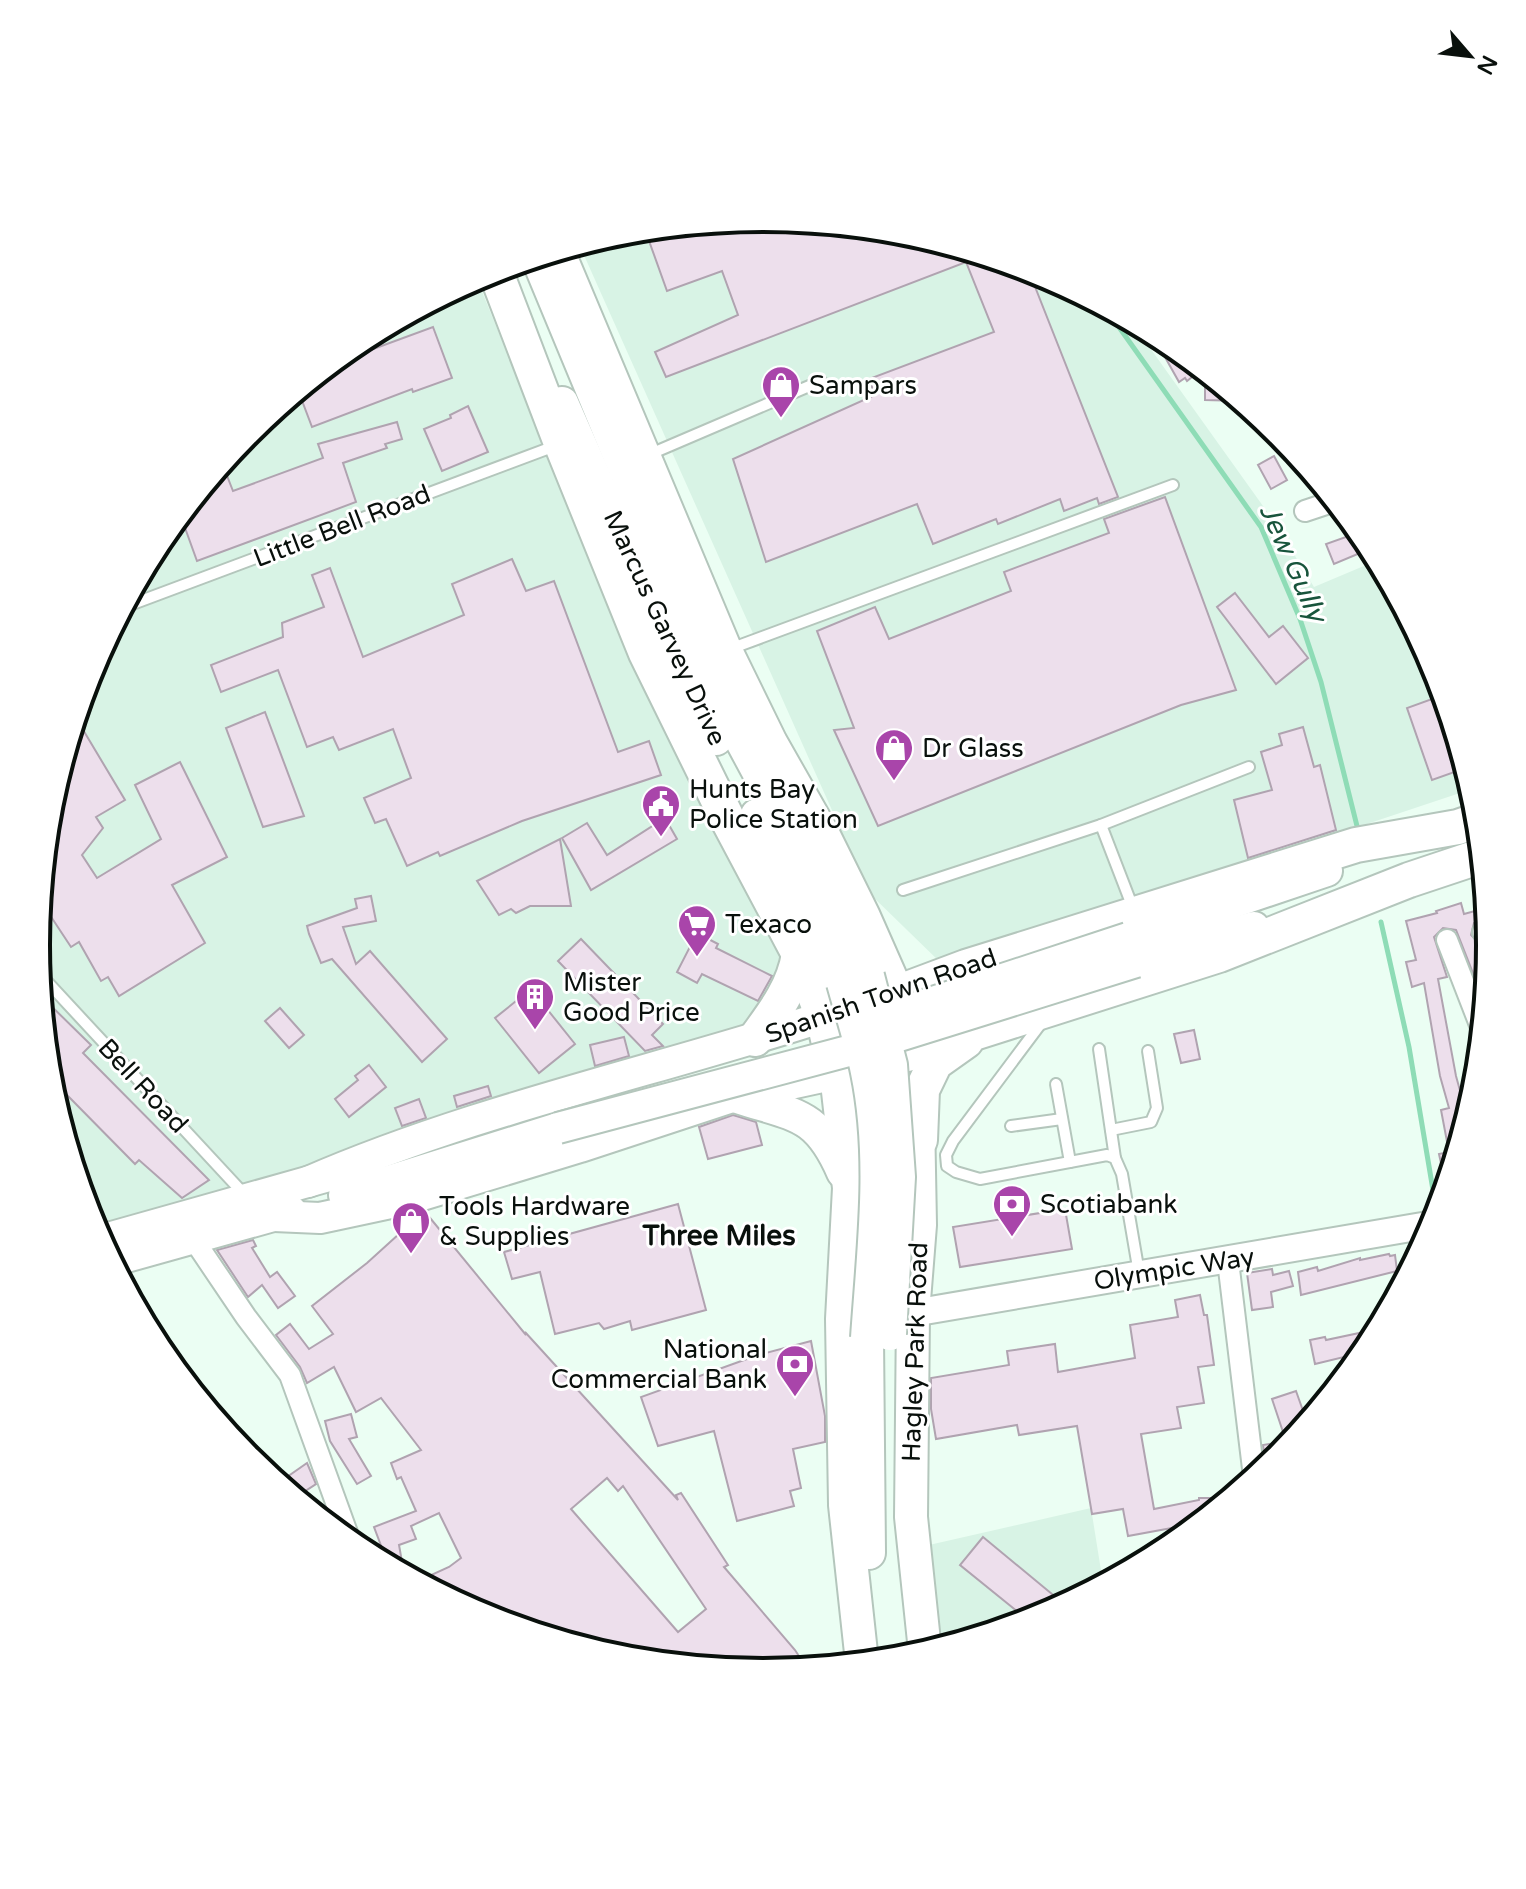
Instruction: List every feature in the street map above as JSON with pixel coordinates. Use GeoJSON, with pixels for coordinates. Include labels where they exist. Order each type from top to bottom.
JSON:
{"type":"FeatureCollection","features":[{"type":"Feature","properties":{"kind":"highway","name":"Marcus Garvey Drive"},"geometry":{"type":"LineString","coordinates":[[505,280],[561,443],[646,653],[729,822],[799,954],[823,1017],[876,1066],[897,994],[824,838],[770,743],[725,651],[561,261]]}},
{"type":"Feature","properties":{"kind":"highway","name":"Spanish Town Road"},"geometry":{"type":"LineString","coordinates":[[823,1017],[897,994],[966,967],[1133,938],[1356,845],[1465,824]]}},
{"type":"Feature","properties":{"kind":"highway","name":"Spanish Town Road"},"geometry":{"type":"LineString","coordinates":[[876,1066],[1219,955],[1409,880],[1471,859]]}},
{"type":"Feature","properties":{"kind":"highway"},"geometry":{"type":"LineString","coordinates":[[863,917],[887,952],[897,959],[935,970],[966,967]]}},
{"type":"Feature","properties":{"kind":"highway"},"geometry":{"type":"LineString","coordinates":[[755,1039],[789,988],[797,971],[799,954]]}},
{"type":"Feature","properties":{"kind":"highway"},"geometry":{"type":"LineString","coordinates":[[920,1140],[922,1090],[935,1063],[966,1040],[1010,1021]]}},
{"type":"Feature","properties":{"kind":"main road","name":"Marcus Garvey Drive"},"geometry":{"type":"LineString","coordinates":[[541,267],[712,709]]}},
{"type":"Feature","properties":{"kind":"main road","name":"Marcus Garvey Drive"},"geometry":{"type":"LineString","coordinates":[[506,280],[628,553],[712,709],[814,921],[876,1066]]}},
{"type":"Feature","properties":{"kind":"main road","name":"Spanish Town Road"},"geometry":{"type":"LineString","coordinates":[[123,1258],[274,1216],[556,1122],[1133,938],[1409,880]]}},
{"type":"Feature","properties":{"kind":"main road","name":"Spanish Town Road"},"geometry":{"type":"LineString","coordinates":[[308,1182],[359,1160],[461,1125],[823,1017]]}},
{"type":"Feature","properties":{"kind":"main road","name":"Spanish Town Road"},"geometry":{"type":"LineString","coordinates":[[274,1216],[320,1218],[409,1199],[735,1096],[876,1066]]}},
{"type":"Feature","properties":{"kind":"main road","name":"Hagley Park Road"},"geometry":{"type":"LineString","coordinates":[[876,1066],[920,1140],[920,1225],[890,1328],[868,1543],[880,1647]]}},
{"type":"Feature","properties":{"kind":"main road","name":"Hagley Park Road"},"geometry":{"type":"LineString","coordinates":[[876,1066],[875,1215],[924,1639]]}},
{"type":"Feature","properties":{"kind":"main road"},"geometry":{"type":"LineString","coordinates":[[861,1650],[845,1505],[842,1319],[849,1188],[876,1066]]}},
{"type":"Feature","properties":{"kind":"main road"},"geometry":{"type":"LineString","coordinates":[[735,1096],[799,1116],[814,1125],[835,1155],[849,1188],[861,1265],[890,1328]]}},
{"type":"Feature","properties":{"kind":"main road","name":"Spanish Town Road"},"geometry":{"type":"LineString","coordinates":[[113,1237],[308,1182],[556,1122]]}},
{"type":"Feature","properties":{"kind":"main road","name":"Hagley Park Road"},"geometry":{"type":"LineString","coordinates":[[890,1328],[891,1530],[902,1644]]}},
{"type":"Feature","properties":{"kind":"street"},"geometry":{"type":"LineString","coordinates":[[1305,511],[1324,505]]}},
{"type":"Feature","properties":{"kind":"street"},"geometry":{"type":"LineString","coordinates":[[1447,940],[1473,1008]]}},
{"type":"Feature","properties":{"kind":"street","name":"Olympic Way"},"geometry":{"type":"LineString","coordinates":[[890,1328],[1139,1275],[1418,1226]]}},
{"type":"Feature","properties":{"kind":"street"},"geometry":{"type":"LineString","coordinates":[[192,1237],[290,1375],[342,1519]]}},
{"type":"Feature","properties":{"kind":"street"},"geometry":{"type":"LineString","coordinates":[[1228,1261],[1252,1463]]}},
{"type":"Feature","properties":{"kind":"lane"},"geometry":{"type":"LineString","coordinates":[[643,457],[821,381]]}},
{"type":"Feature","properties":{"kind":"lane","name":"Little Bell Road"},"geometry":{"type":"LineString","coordinates":[[139,602],[561,443]]}},
{"type":"Feature","properties":{"kind":"lane"},"geometry":{"type":"LineString","coordinates":[[725,651],[1173,485]]}},
{"type":"Feature","properties":{"kind":"lane"},"geometry":{"type":"LineString","coordinates":[[903,890],[1101,825],[1249,767]]}},
{"type":"Feature","properties":{"kind":"lane"},"geometry":{"type":"LineString","coordinates":[[1101,825],[1133,938]]}},
{"type":"Feature","properties":{"kind":"lane","name":"Bell Road"},"geometry":{"type":"LineString","coordinates":[[52,987],[248,1198]]}},
{"type":"Feature","properties":{"kind":"lane"},"geometry":{"type":"LineString","coordinates":[[1053,1007],[953,1141],[946,1155],[947,1166],[980,1179],[1107,1155],[1115,1158]]}},
{"type":"Feature","properties":{"kind":"lane"},"geometry":{"type":"LineString","coordinates":[[1099,1049],[1115,1158],[1122,1174],[1139,1275]]}},
{"type":"Feature","properties":{"kind":"lane"},"geometry":{"type":"LineString","coordinates":[[1111,1130],[1151,1122],[1156,1115],[1148,1051]]}},
{"type":"Feature","properties":{"kind":"lane"},"geometry":{"type":"LineString","coordinates":[[1056,1084],[1070,1162]]}},
{"type":"Feature","properties":{"kind":"lane"},"geometry":{"type":"LineString","coordinates":[[1011,1126],[1062,1119]]}},
{"type":"Feature","properties":{"kind":"shaded area"},"geometry":{"type":"Polygon","coordinates":[[[716,233],[810,233],[856,238],[902,245],[992,269],[1078,305],[1120,327],[1148,345],[1273,520],[1314,587],[1366,565],[1422,672],[1452,760],[1459,793],[943,965],[869,893],[584,255],[624,245],[716,233]]]}},
{"type":"Feature","properties":{"kind":"shaded area"},"geometry":{"type":"Polygon","coordinates":[[[481,290],[633,660],[792,956],[755,1039],[110,1229],[88,1174],[74,1129],[56,1038],[50,944],[56,851],[64,805],[74,760],[104,672],[124,629],[170,548],[197,510],[259,440],[293,408],[367,352],[407,327],[481,290]]]}},
{"type":"Feature","properties":{"kind":"shaded area"},"geometry":{"type":"Polygon","coordinates":[[[1091,1508],[1101,1572],[1036,1603],[938,1635],[929,1545],[1091,1508]]]}},
{"type":"Feature","properties":{"kind":"building"},"geometry":{"type":"Polygon","coordinates":[[[763,232],[810,233],[902,245],[948,256],[992,269],[1034,285],[1118,497],[1099,504],[1097,498],[1064,511],[1060,499],[998,524],[996,519],[933,544],[917,504],[766,562],[733,459],[875,395],[869,379],[994,332],[966,262],[666,377],[655,352],[738,315],[722,271],[667,291],[649,241],[716,233],[763,232]]]}},
{"type":"Feature","properties":{"kind":"building"},"geometry":{"type":"Polygon","coordinates":[[[433,327],[452,378],[413,392],[412,389],[312,427],[302,401],[370,350],[433,327]]]}},
{"type":"Feature","properties":{"kind":"building"},"geometry":{"type":"Polygon","coordinates":[[[1164,356],[1193,376],[1179,382],[1164,356]]]}},
{"type":"Feature","properties":{"kind":"building"},"geometry":{"type":"Polygon","coordinates":[[[1205,385],[1224,401],[1205,400],[1205,385]]]}},
{"type":"Feature","properties":{"kind":"building"},"geometry":{"type":"Polygon","coordinates":[[[468,406],[488,452],[442,471],[424,429],[451,418],[450,415],[468,406]]]}},
{"type":"Feature","properties":{"kind":"building"},"geometry":{"type":"Polygon","coordinates":[[[397,422],[402,439],[385,444],[387,448],[343,463],[356,502],[197,561],[185,527],[227,475],[233,491],[323,458],[318,444],[397,422]]]}},
{"type":"Feature","properties":{"kind":"building"},"geometry":{"type":"Polygon","coordinates":[[[1274,456],[1287,480],[1271,489],[1258,465],[1274,456]]]}},
{"type":"Feature","properties":{"kind":"building"},"geometry":{"type":"Polygon","coordinates":[[[1165,497],[1236,690],[1181,705],[878,826],[834,730],[854,728],[817,631],[875,607],[889,639],[1011,591],[1004,572],[1109,533],[1104,519],[1165,497]]]}},
{"type":"Feature","properties":{"kind":"building"},"geometry":{"type":"Polygon","coordinates":[[[1348,536],[1359,553],[1334,564],[1326,544],[1348,536]]]}},
{"type":"Feature","properties":{"kind":"building"},"geometry":{"type":"Polygon","coordinates":[[[512,559],[526,591],[554,581],[618,752],[649,741],[661,775],[522,821],[440,856],[438,852],[407,866],[386,819],[375,823],[364,798],[411,778],[393,729],[339,750],[333,737],[307,747],[278,670],[221,692],[211,665],[283,637],[282,623],[324,607],[312,575],[330,568],[363,657],[464,615],[452,584],[512,559]]]}},
{"type":"Feature","properties":{"kind":"building"},"geometry":{"type":"Polygon","coordinates":[[[1235,593],[1269,637],[1283,626],[1308,658],[1276,684],[1217,607],[1235,593]]]}},
{"type":"Feature","properties":{"kind":"building"},"geometry":{"type":"Polygon","coordinates":[[[1432,699],[1455,772],[1432,780],[1407,708],[1432,699]]]}},
{"type":"Feature","properties":{"kind":"building"},"geometry":{"type":"Polygon","coordinates":[[[265,712],[304,816],[263,827],[226,728],[265,712]]]}},
{"type":"Feature","properties":{"kind":"building"},"geometry":{"type":"Polygon","coordinates":[[[1303,727],[1314,767],[1320,765],[1336,830],[1248,858],[1234,800],[1272,790],[1261,752],[1282,745],[1279,734],[1303,727]]]}},
{"type":"Feature","properties":{"kind":"building"},"geometry":{"type":"Polygon","coordinates":[[[83,730],[125,800],[96,817],[103,828],[82,855],[97,878],[161,839],[135,785],[180,762],[227,857],[172,885],[205,943],[119,996],[108,977],[101,981],[79,942],[71,947],[51,917],[52,898],[64,805],[83,730]]]}},
{"type":"Feature","properties":{"kind":"building"},"geometry":{"type":"Polygon","coordinates":[[[665,818],[677,839],[591,890],[562,838],[587,823],[607,855],[665,818]]]}},
{"type":"Feature","properties":{"kind":"building"},"geometry":{"type":"Polygon","coordinates":[[[560,839],[571,906],[530,906],[516,913],[511,909],[499,915],[477,881],[560,839]]]}},
{"type":"Feature","properties":{"kind":"building"},"geometry":{"type":"Polygon","coordinates":[[[371,896],[376,921],[343,927],[356,964],[370,951],[447,1039],[422,1062],[332,959],[321,963],[309,934],[307,926],[357,908],[355,899],[371,896]]]}},
{"type":"Feature","properties":{"kind":"building"},"geometry":{"type":"Polygon","coordinates":[[[1461,903],[1464,914],[1475,911],[1471,935],[1476,940],[1475,977],[1456,930],[1443,928],[1434,937],[1447,977],[1438,979],[1460,1092],[1447,1144],[1441,1110],[1449,1108],[1440,1076],[1424,983],[1412,987],[1406,962],[1416,960],[1406,921],[1461,903]]]}},
{"type":"Feature","properties":{"kind":"building"},"geometry":{"type":"Polygon","coordinates":[[[697,933],[718,944],[716,948],[772,976],[758,1001],[702,974],[697,983],[677,972],[697,933]]]}},
{"type":"Feature","properties":{"kind":"building"},"geometry":{"type":"Polygon","coordinates":[[[581,939],[663,1024],[652,1035],[663,1046],[645,1051],[558,961],[581,939]]]}},
{"type":"Feature","properties":{"kind":"building","name":"Mister Good Price"},"geometry":{"type":"Polygon","coordinates":[[[531,989],[575,1044],[539,1073],[495,1018],[531,989]]]}},
{"type":"Feature","properties":{"kind":"building"},"geometry":{"type":"Polygon","coordinates":[[[53,1008],[91,1045],[83,1053],[209,1180],[182,1198],[139,1160],[135,1164],[66,1094],[53,1008]]]}},
{"type":"Feature","properties":{"kind":"building"},"geometry":{"type":"Polygon","coordinates":[[[280,1008],[304,1035],[289,1048],[265,1021],[280,1008]]]}},
{"type":"Feature","properties":{"kind":"building"},"geometry":{"type":"Polygon","coordinates":[[[1194,1030],[1200,1059],[1181,1063],[1174,1034],[1194,1030]]]}},
{"type":"Feature","properties":{"kind":"building"},"geometry":{"type":"Polygon","coordinates":[[[624,1037],[629,1056],[595,1066],[590,1045],[624,1037]]]}},
{"type":"Feature","properties":{"kind":"building"},"geometry":{"type":"Polygon","coordinates":[[[369,1065],[386,1087],[349,1117],[335,1099],[358,1080],[355,1076],[369,1065]]]}},
{"type":"Feature","properties":{"kind":"building"},"geometry":{"type":"Polygon","coordinates":[[[488,1086],[491,1096],[457,1107],[454,1096],[488,1086]]]}},
{"type":"Feature","properties":{"kind":"building"},"geometry":{"type":"Polygon","coordinates":[[[419,1099],[426,1118],[402,1126],[395,1108],[419,1099]]]}},
{"type":"Feature","properties":{"kind":"building"},"geometry":{"type":"Polygon","coordinates":[[[733,1115],[756,1122],[762,1145],[708,1159],[699,1127],[733,1115]]]}},
{"type":"Feature","properties":{"kind":"building"},"geometry":{"type":"Polygon","coordinates":[[[678,1204],[706,1310],[632,1330],[630,1321],[604,1329],[599,1323],[555,1334],[540,1272],[512,1279],[504,1252],[678,1204]]]}},
{"type":"Feature","properties":{"kind":"building","name":"Scotiabank"},"geometry":{"type":"Polygon","coordinates":[[[1065,1209],[1072,1249],[960,1267],[953,1227],[1065,1209]]]}},
{"type":"Feature","properties":{"kind":"building"},"geometry":{"type":"Polygon","coordinates":[[[426,1213],[526,1335],[525,1332],[678,1500],[676,1495],[681,1493],[728,1565],[724,1567],[799,1656],[716,1656],[624,1644],[534,1620],[490,1603],[431,1575],[461,1558],[439,1513],[411,1526],[416,1539],[399,1545],[402,1559],[381,1546],[374,1527],[416,1511],[401,1477],[397,1479],[391,1463],[421,1450],[381,1398],[356,1412],[334,1367],[307,1383],[300,1367],[276,1335],[290,1324],[309,1349],[333,1334],[312,1306],[426,1213]],[[607,1478],[571,1509],[678,1632],[706,1609],[623,1486],[618,1491],[607,1478]]]}},
{"type":"Feature","properties":{"kind":"building"},"geometry":{"type":"Polygon","coordinates":[[[253,1240],[256,1246],[252,1248],[270,1277],[277,1272],[295,1296],[278,1308],[262,1285],[248,1297],[217,1250],[253,1240]]]}},
{"type":"Feature","properties":{"kind":"building"},"geometry":{"type":"Polygon","coordinates":[[[1395,1255],[1397,1270],[1301,1295],[1298,1272],[1317,1267],[1318,1271],[1395,1255]]]}},
{"type":"Feature","properties":{"kind":"building"},"geometry":{"type":"Polygon","coordinates":[[[1272,1269],[1273,1275],[1289,1271],[1293,1286],[1271,1292],[1273,1307],[1252,1310],[1247,1273],[1272,1269]]]}},
{"type":"Feature","properties":{"kind":"building"},"geometry":{"type":"Polygon","coordinates":[[[1200,1295],[1204,1315],[1207,1315],[1214,1365],[1198,1367],[1204,1403],[1177,1407],[1181,1428],[1141,1434],[1154,1509],[1199,1498],[1212,1498],[1172,1528],[1128,1536],[1123,1509],[1092,1514],[1077,1426],[1019,1435],[1017,1425],[936,1439],[931,1409],[931,1378],[1009,1365],[1007,1351],[1055,1344],[1058,1372],[1135,1358],[1130,1325],[1178,1317],[1175,1300],[1200,1295]]]}},
{"type":"Feature","properties":{"kind":"building"},"geometry":{"type":"Polygon","coordinates":[[[1361,1333],[1345,1357],[1315,1364],[1310,1340],[1325,1337],[1326,1340],[1361,1333]]]}},
{"type":"Feature","properties":{"kind":"building"},"geometry":{"type":"Polygon","coordinates":[[[811,1341],[825,1416],[825,1442],[793,1449],[801,1488],[790,1491],[794,1506],[737,1521],[714,1431],[658,1446],[641,1397],[758,1355],[811,1341]]]}},
{"type":"Feature","properties":{"kind":"building"},"geometry":{"type":"Polygon","coordinates":[[[1296,1391],[1303,1410],[1283,1432],[1272,1399],[1296,1391]]]}},
{"type":"Feature","properties":{"kind":"building"},"geometry":{"type":"Polygon","coordinates":[[[351,1414],[357,1437],[349,1439],[371,1476],[357,1484],[330,1441],[325,1421],[351,1414]]]}},
{"type":"Feature","properties":{"kind":"building"},"geometry":{"type":"Polygon","coordinates":[[[307,1463],[316,1484],[305,1491],[288,1476],[307,1463]]]}},
{"type":"Feature","properties":{"kind":"building"},"geometry":{"type":"Polygon","coordinates":[[[983,1537],[1053,1595],[1016,1611],[960,1565],[983,1537]]]}},
{"type":"Feature","properties":{"kind":"waterway","name":"Jew Gully"},"geometry":{"type":"LineString","coordinates":[[1118,326],[1261,527],[1300,619],[1321,682],[1357,826]]}},
{"type":"Feature","properties":{"kind":"waterway","name":"Jew Gully"},"geometry":{"type":"LineString","coordinates":[[1381,922],[1409,1047],[1433,1188]]}},
{"type":"Feature","properties":{"kind":"place","name":"Sampars"},"geometry":{"type":"Point","coordinates":[781,419]}},
{"type":"Feature","properties":{"kind":"place","name":"Dr Glass"},"geometry":{"type":"Point","coordinates":[894,782]}},
{"type":"Feature","properties":{"kind":"place","name":"Hunts Bay Police Station"},"geometry":{"type":"Point","coordinates":[661,838]}},
{"type":"Feature","properties":{"kind":"place","name":"Texaco"},"geometry":{"type":"Point","coordinates":[697,958]}},
{"type":"Feature","properties":{"kind":"place","name":"Mister Good Price"},"geometry":{"type":"Point","coordinates":[535,1031]}},
{"type":"Feature","properties":{"kind":"place","name":"Scotiabank"},"geometry":{"type":"Point","coordinates":[1012,1238]}},
{"type":"Feature","properties":{"kind":"place","name":"Tools Hardware & Supplies"},"geometry":{"type":"Point","coordinates":[411,1255]}},
{"type":"Feature","properties":{"kind":"place","name":"National Commercial Bank"},"geometry":{"type":"Point","coordinates":[795,1398]}},
{"type":"Feature","properties":{"kind":"district","name":"Three Miles"},"geometry":{"type":"Point","coordinates":[719,1236]}}]}
